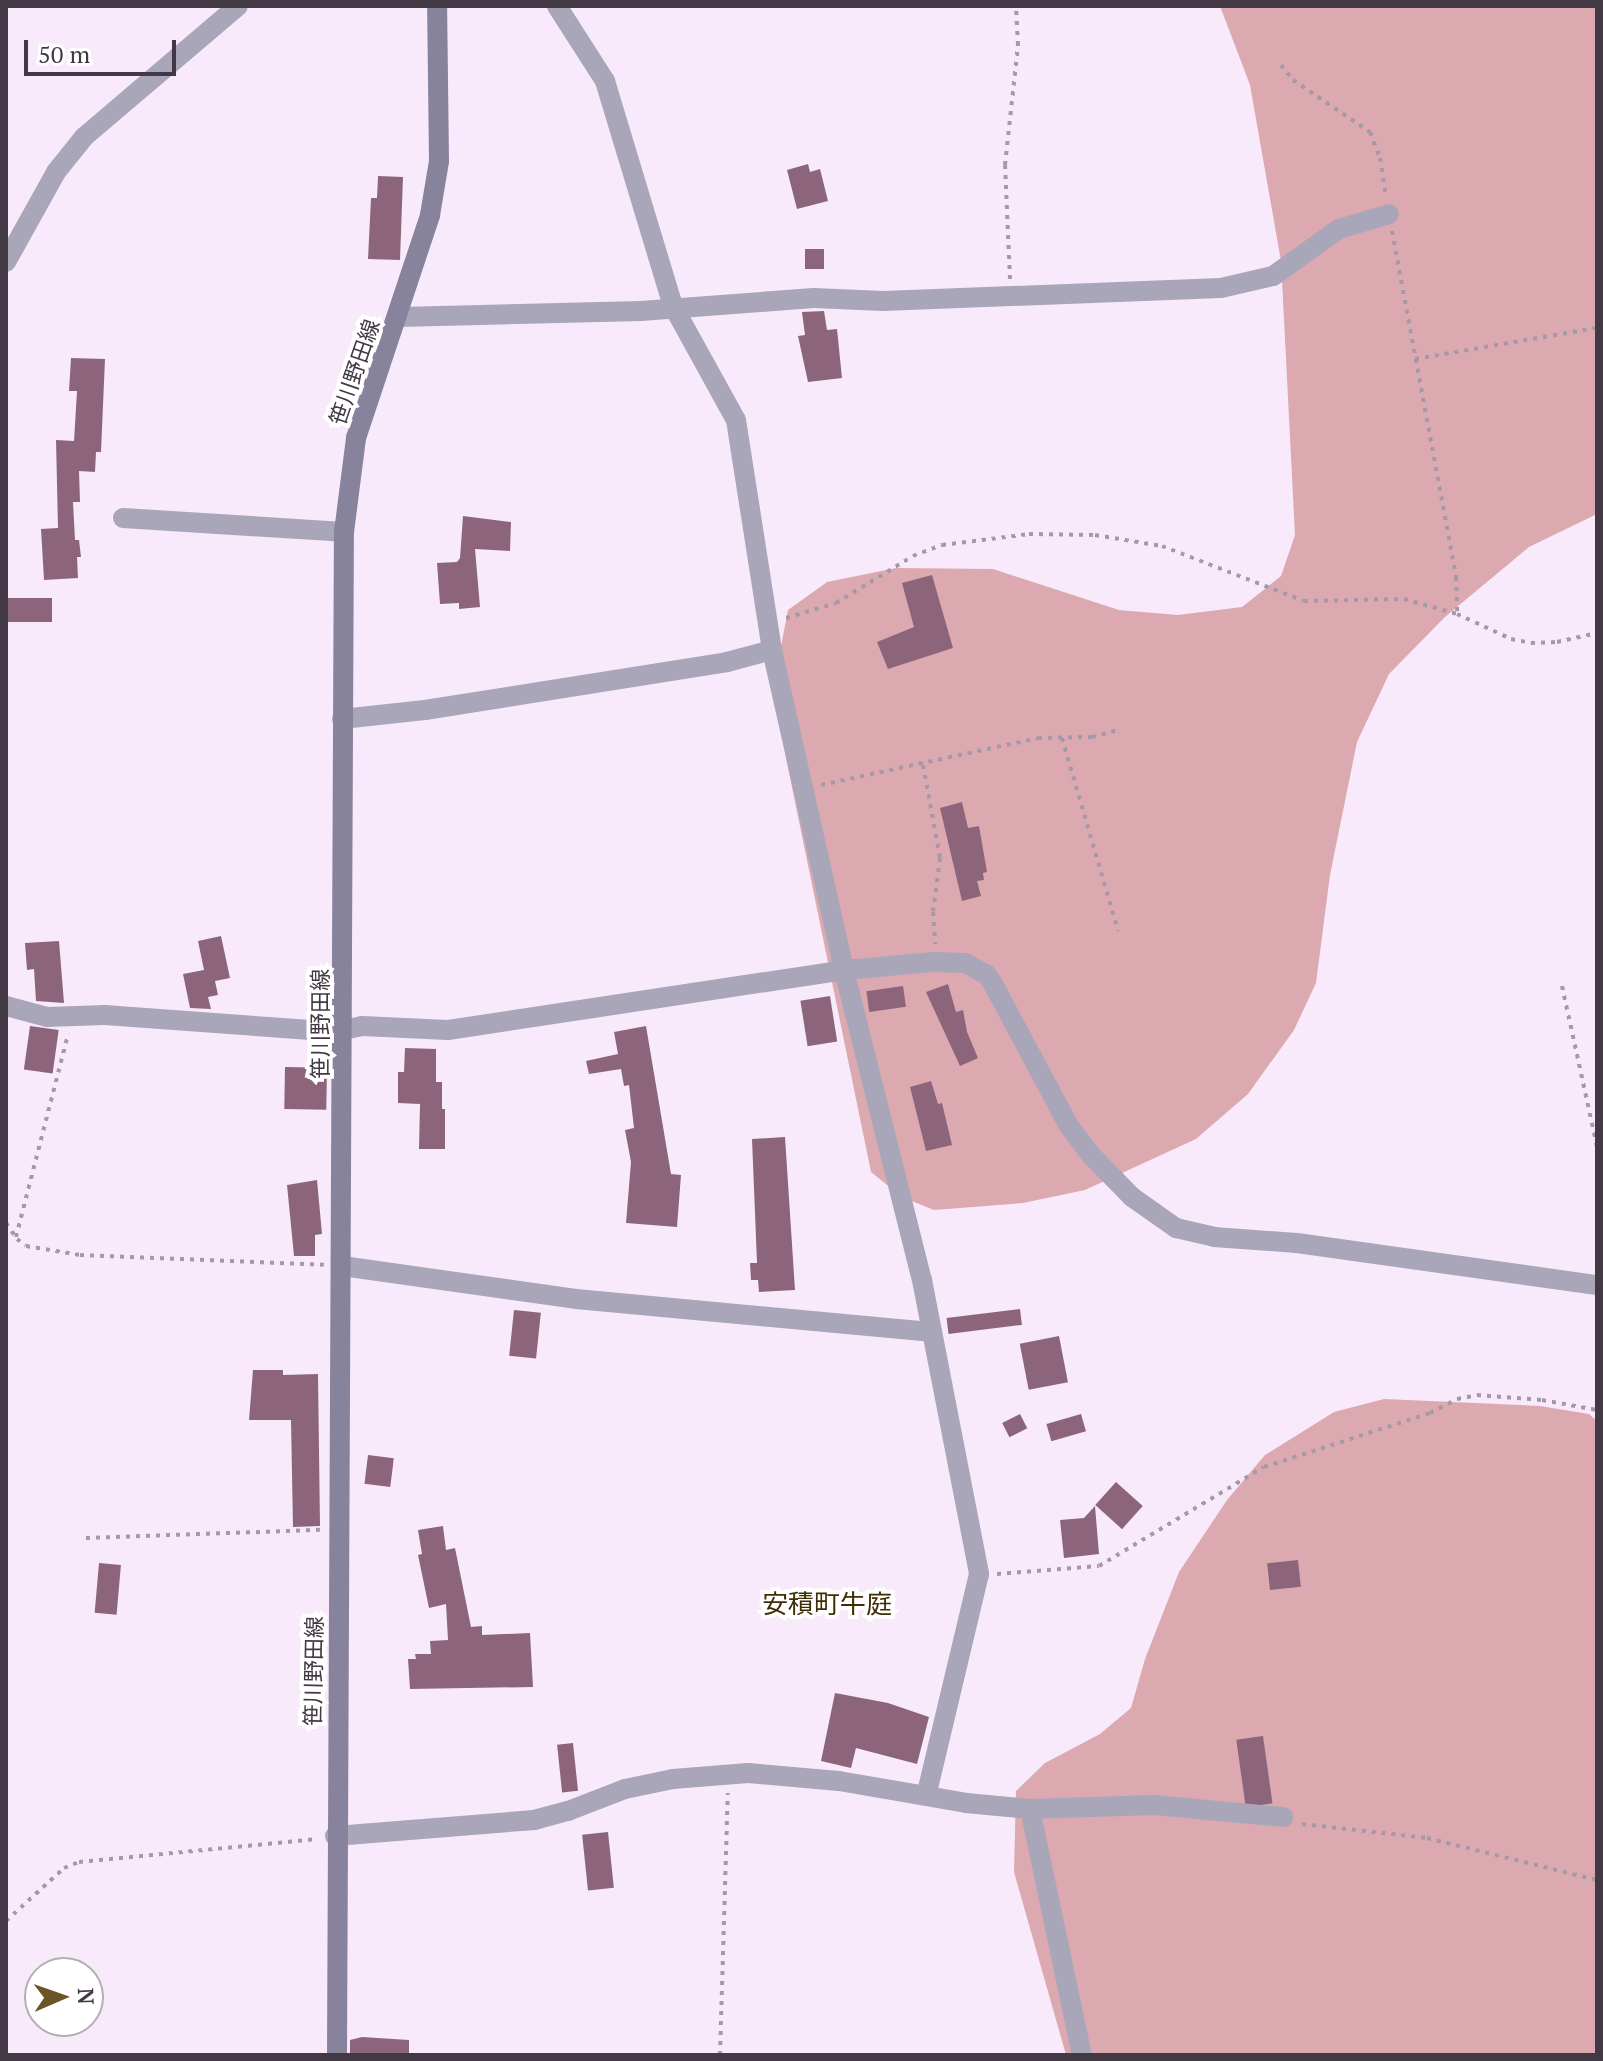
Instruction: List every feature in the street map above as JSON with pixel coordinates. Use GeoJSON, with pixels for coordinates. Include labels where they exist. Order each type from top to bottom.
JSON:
{"type":"FeatureCollection","features":[{"type":"Feature","properties":{"kind":"street"},"geometry":{"type":"LineString","coordinates":[[6,262],[56,172],[84,137],[238,6]]}},
{"type":"Feature","properties":{"kind":"street","name":"笹川野田線"},"geometry":{"type":"LineString","coordinates":[[337,2055],[335,1836],[344,1029],[344,532],[356,438],[399,317],[430,215],[439,161],[437,6]]}},
{"type":"Feature","properties":{"kind":"street"},"geometry":{"type":"LineString","coordinates":[[557,6],[605,81],[673,306],[736,420],[772,650],[844,970],[909,1228],[979,1574],[926,1796]]}},
{"type":"Feature","properties":{"kind":"street"},"geometry":{"type":"LineString","coordinates":[[399,317],[641,311],[673,306],[814,298],[883,301],[1221,288],[1279,273],[1339,229],[1389,214]]}},
{"type":"Feature","properties":{"kind":"street"},"geometry":{"type":"LineString","coordinates":[[123,518],[344,532]]}},
{"type":"Feature","properties":{"kind":"street"},"geometry":{"type":"LineString","coordinates":[[342,719],[425,710],[727,662],[772,650]]}},
{"type":"Feature","properties":{"kind":"street"},"geometry":{"type":"LineString","coordinates":[[6,1006],[47,1017],[105,1015],[334,1032],[344,1029],[464,1029],[844,970],[937,962],[965,963],[986,974],[1075,1134],[1132,1197],[1176,1228],[1204,1235],[1297,1243],[1597,1285]]}},
{"type":"Feature","properties":{"kind":"street"},"geometry":{"type":"LineString","coordinates":[[342,1266],[576,1299],[930,1332]]}},
{"type":"Feature","properties":{"kind":"street"},"geometry":{"type":"LineString","coordinates":[[335,1836],[534,1820],[568,1811],[625,1789],[673,1779],[748,1773],[839,1781],[1030,1809],[1154,1805],[1283,1817]]}},
{"type":"Feature","properties":{"kind":"street"},"geometry":{"type":"LineString","coordinates":[[1030,1809],[1082,2055]]}},
{"type":"Feature","properties":{"kind":"path"},"geometry":{"type":"LineString","coordinates":[[1011,296],[1005,165],[1018,45],[1016,6]]}},
{"type":"Feature","properties":{"kind":"path"},"geometry":{"type":"LineString","coordinates":[[1281,65],[1293,80],[1370,132],[1380,158],[1456,577],[1457,614]]}},
{"type":"Feature","properties":{"kind":"path"},"geometry":{"type":"LineString","coordinates":[[1415,359],[1597,328]]}},
{"type":"Feature","properties":{"kind":"path"},"geometry":{"type":"LineString","coordinates":[[768,622],[836,603],[913,556],[942,545],[1029,534],[1132,538],[1162,546],[1304,601],[1382,597],[1457,614],[1511,639],[1531,643],[1557,642],[1597,633]]}},
{"type":"Feature","properties":{"kind":"path"},"geometry":{"type":"LineString","coordinates":[[803,788],[923,765],[1038,738],[1092,737],[1118,730]]}},
{"type":"Feature","properties":{"kind":"path"},"geometry":{"type":"LineString","coordinates":[[1062,738],[1118,931]]}},
{"type":"Feature","properties":{"kind":"path"},"geometry":{"type":"LineString","coordinates":[[923,765],[940,858],[933,912],[937,962]]}},
{"type":"Feature","properties":{"kind":"path"},"geometry":{"type":"LineString","coordinates":[[1562,986],[1597,1147]]}},
{"type":"Feature","properties":{"kind":"path"},"geometry":{"type":"LineString","coordinates":[[16,1237],[73,1016]]}},
{"type":"Feature","properties":{"kind":"path"},"geometry":{"type":"LineString","coordinates":[[6,1223],[26,1246],[80,1255],[342,1266]]}},
{"type":"Feature","properties":{"kind":"path"},"geometry":{"type":"LineString","coordinates":[[979,1574],[1052,1573],[1099,1566],[1264,1467],[1430,1413],[1457,1399],[1477,1395],[1542,1400],[1597,1410]]}},
{"type":"Feature","properties":{"kind":"path"},"geometry":{"type":"LineString","coordinates":[[86,1538],[339,1529]]}},
{"type":"Feature","properties":{"kind":"path"},"geometry":{"type":"LineString","coordinates":[[720,2055],[729,1787],[748,1773]]}},
{"type":"Feature","properties":{"kind":"path"},"geometry":{"type":"LineString","coordinates":[[1283,1817],[1309,1827],[1427,1838],[1597,1880]]}},
{"type":"Feature","properties":{"kind":"path"},"geometry":{"type":"LineString","coordinates":[[6,1921],[64,1868],[79,1862],[335,1836]]}},
{"type":"Feature","properties":{"kind":"shaded area"},"geometry":{"type":"Polygon","coordinates":[[[1220,6],[1597,6],[1597,514],[1529,547],[1445,617],[1389,674],[1357,742],[1330,875],[1316,983],[1294,1030],[1248,1094],[1196,1139],[1085,1190],[1023,1203],[934,1210],[902,1197],[871,1172],[786,758],[777,667],[788,610],[827,582],[896,568],[993,569],[1119,610],[1178,615],[1242,607],[1281,576],[1295,535],[1281,261],[1250,85],[1220,6]]]}},
{"type":"Feature","properties":{"kind":"shaded area"},"geometry":{"type":"Polygon","coordinates":[[[1384,1399],[1540,1406],[1589,1414],[1597,1421],[1597,2055],[1066,2055],[1014,1872],[1016,1791],[1045,1763],[1100,1734],[1131,1708],[1145,1659],[1179,1572],[1227,1500],[1265,1455],[1334,1412],[1384,1399]]]}},
{"type":"Feature","properties":{"kind":"building"},"geometry":{"type":"Polygon","coordinates":[[[808,164],[810,172],[820,169],[828,201],[797,209],[787,170],[808,164]]]}},
{"type":"Feature","properties":{"kind":"building"},"geometry":{"type":"Polygon","coordinates":[[[378,176],[403,177],[400,260],[368,259],[371,198],[377,198],[378,176]]]}},
{"type":"Feature","properties":{"kind":"building"},"geometry":{"type":"Polygon","coordinates":[[[805,249],[824,249],[824,269],[805,269],[805,249]]]}},
{"type":"Feature","properties":{"kind":"building"},"geometry":{"type":"Polygon","coordinates":[[[824,311],[827,330],[837,329],[842,378],[808,382],[798,336],[805,335],[802,312],[824,311]]]}},
{"type":"Feature","properties":{"kind":"building"},"geometry":{"type":"Polygon","coordinates":[[[71,358],[105,359],[101,452],[96,452],[95,472],[79,471],[80,502],[73,502],[75,540],[79,540],[81,557],[77,557],[78,578],[44,580],[41,529],[58,528],[56,440],[74,441],[77,391],[69,391],[71,358]]]}},
{"type":"Feature","properties":{"kind":"building"},"geometry":{"type":"Polygon","coordinates":[[[463,516],[511,522],[510,551],[475,549],[480,607],[459,609],[459,603],[440,604],[437,563],[457,562],[460,558],[463,516]]]}},
{"type":"Feature","properties":{"kind":"building"},"geometry":{"type":"Polygon","coordinates":[[[932,575],[953,648],[888,669],[877,642],[914,627],[902,583],[932,575]]]}},
{"type":"Feature","properties":{"kind":"building"},"geometry":{"type":"Polygon","coordinates":[[[6,598],[52,598],[52,622],[6,622],[6,598]]]}},
{"type":"Feature","properties":{"kind":"building"},"geometry":{"type":"Polygon","coordinates":[[[962,802],[968,828],[979,826],[987,872],[983,873],[984,880],[977,881],[981,896],[962,901],[940,808],[962,802]]]}},
{"type":"Feature","properties":{"kind":"building"},"geometry":{"type":"Polygon","coordinates":[[[221,936],[230,978],[215,981],[218,995],[208,997],[211,1009],[190,1008],[183,974],[204,970],[198,941],[221,936]]]}},
{"type":"Feature","properties":{"kind":"building"},"geometry":{"type":"Polygon","coordinates":[[[59,941],[64,1003],[36,1001],[34,969],[27,970],[25,943],[59,941]]]}},
{"type":"Feature","properties":{"kind":"building"},"geometry":{"type":"Polygon","coordinates":[[[948,984],[956,1012],[963,1010],[967,1032],[978,1058],[960,1066],[926,992],[948,984]]]}},
{"type":"Feature","properties":{"kind":"building"},"geometry":{"type":"Polygon","coordinates":[[[903,986],[906,1007],[869,1012],[866,991],[903,986]]]}},
{"type":"Feature","properties":{"kind":"building"},"geometry":{"type":"Polygon","coordinates":[[[830,996],[837,1041],[808,1046],[800,1001],[830,996]]]}},
{"type":"Feature","properties":{"kind":"building"},"geometry":{"type":"Polygon","coordinates":[[[30,1026],[59,1030],[53,1074],[24,1070],[30,1026]]]}},
{"type":"Feature","properties":{"kind":"building"},"geometry":{"type":"Polygon","coordinates":[[[646,1026],[671,1174],[681,1175],[677,1227],[626,1223],[631,1162],[625,1130],[634,1128],[629,1085],[624,1086],[621,1069],[589,1074],[586,1061],[618,1054],[614,1032],[646,1026]]]}},
{"type":"Feature","properties":{"kind":"building"},"geometry":{"type":"Polygon","coordinates":[[[405,1048],[436,1049],[436,1082],[442,1082],[442,1109],[445,1109],[445,1149],[419,1149],[420,1104],[398,1103],[398,1072],[404,1072],[405,1048]]]}},
{"type":"Feature","properties":{"kind":"building"},"geometry":{"type":"Polygon","coordinates":[[[285,1067],[327,1068],[326,1110],[284,1109],[285,1067]]]}},
{"type":"Feature","properties":{"kind":"building"},"geometry":{"type":"Polygon","coordinates":[[[931,1081],[938,1104],[942,1103],[952,1145],[926,1151],[910,1087],[931,1081]]]}},
{"type":"Feature","properties":{"kind":"building"},"geometry":{"type":"Polygon","coordinates":[[[785,1137],[795,1290],[759,1292],[758,1280],[751,1280],[750,1263],[757,1263],[752,1139],[785,1137]]]}},
{"type":"Feature","properties":{"kind":"building"},"geometry":{"type":"Polygon","coordinates":[[[317,1180],[322,1234],[315,1235],[315,1256],[294,1256],[287,1185],[317,1180]]]}},
{"type":"Feature","properties":{"kind":"building"},"geometry":{"type":"Polygon","coordinates":[[[1020,1309],[1022,1325],[949,1334],[947,1318],[1020,1309]]]}},
{"type":"Feature","properties":{"kind":"building"},"geometry":{"type":"Polygon","coordinates":[[[514,1310],[541,1313],[536,1359],[509,1356],[514,1310]]]}},
{"type":"Feature","properties":{"kind":"building"},"geometry":{"type":"Polygon","coordinates":[[[1059,1336],[1068,1382],[1029,1390],[1020,1344],[1059,1336]]]}},
{"type":"Feature","properties":{"kind":"building"},"geometry":{"type":"Polygon","coordinates":[[[253,1370],[283,1370],[283,1375],[318,1374],[320,1526],[293,1527],[291,1420],[249,1420],[253,1370]]]}},
{"type":"Feature","properties":{"kind":"building"},"geometry":{"type":"Polygon","coordinates":[[[1020,1414],[1027,1428],[1009,1437],[1002,1423],[1020,1414]]]}},
{"type":"Feature","properties":{"kind":"building"},"geometry":{"type":"Polygon","coordinates":[[[1081,1414],[1086,1431],[1051,1441],[1046,1424],[1081,1414]]]}},
{"type":"Feature","properties":{"kind":"building"},"geometry":{"type":"Polygon","coordinates":[[[368,1455],[394,1458],[390,1487],[364,1484],[368,1455]]]}},
{"type":"Feature","properties":{"kind":"building"},"geometry":{"type":"Polygon","coordinates":[[[1116,1482],[1143,1506],[1122,1529],[1095,1505],[1116,1482]]]}},
{"type":"Feature","properties":{"kind":"building"},"geometry":{"type":"Polygon","coordinates":[[[1095,1506],[1099,1554],[1064,1558],[1060,1520],[1084,1518],[1095,1506]]]}},
{"type":"Feature","properties":{"kind":"building"},"geometry":{"type":"Polygon","coordinates":[[[443,1526],[446,1550],[455,1548],[471,1627],[482,1626],[482,1635],[530,1633],[533,1687],[410,1689],[408,1659],[416,1659],[415,1654],[431,1654],[430,1641],[448,1640],[446,1604],[429,1608],[418,1555],[422,1554],[418,1530],[443,1526]]]}},
{"type":"Feature","properties":{"kind":"building"},"geometry":{"type":"Polygon","coordinates":[[[1298,1560],[1301,1587],[1270,1590],[1267,1563],[1298,1560]]]}},
{"type":"Feature","properties":{"kind":"building"},"geometry":{"type":"Polygon","coordinates":[[[99,1563],[121,1565],[117,1615],[95,1613],[99,1563]]]}},
{"type":"Feature","properties":{"kind":"building"},"geometry":{"type":"Polygon","coordinates":[[[835,1693],[888,1703],[929,1717],[917,1764],[856,1748],[851,1768],[821,1761],[835,1693]]]}},
{"type":"Feature","properties":{"kind":"building"},"geometry":{"type":"Polygon","coordinates":[[[1263,1736],[1272,1803],[1246,1807],[1236,1740],[1263,1736]]]}},
{"type":"Feature","properties":{"kind":"building"},"geometry":{"type":"Polygon","coordinates":[[[573,1743],[578,1791],[562,1792],[557,1745],[573,1743]]]}},
{"type":"Feature","properties":{"kind":"building"},"geometry":{"type":"Polygon","coordinates":[[[608,1832],[614,1888],[588,1890],[582,1835],[608,1832]]]}},
{"type":"Feature","properties":{"kind":"building"},"geometry":{"type":"Polygon","coordinates":[[[362,2037],[409,2040],[409,2055],[350,2055],[350,2040],[362,2037]]]}},
{"type":"Feature","properties":{"kind":"district","name":"安積町牛庭"},"geometry":{"type":"Point","coordinates":[827,1604]}}]}
